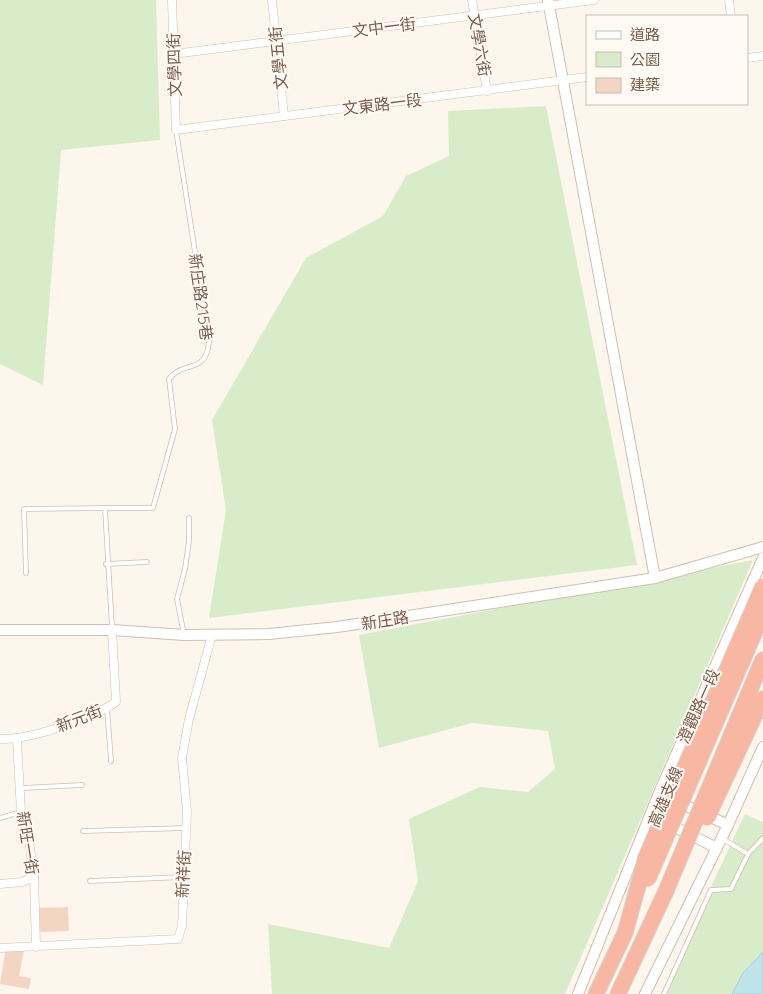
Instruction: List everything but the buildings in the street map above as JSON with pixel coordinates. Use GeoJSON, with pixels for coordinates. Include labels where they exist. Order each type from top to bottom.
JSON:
{"type":"FeatureCollection","features":[{"type":"Feature","properties":{"kind":"highway"},"geometry":{"type":"LineString","coordinates":[[625,933],[646,857],[763,586]]}},
{"type":"Feature","properties":{"kind":"highway","name":"高雄支線"},"geometry":{"type":"LineString","coordinates":[[596,994],[625,933],[763,613]]}},
{"type":"Feature","properties":{"kind":"highway"},"geometry":{"type":"LineString","coordinates":[[618,994],[666,891],[763,659]]}},
{"type":"Feature","properties":{"kind":"highway"},"geometry":{"type":"LineString","coordinates":[[666,891],[702,828],[763,698]]}},
{"type":"Feature","properties":{"kind":"street","name":"文學四街"},"geometry":{"type":"LineString","coordinates":[[172,0],[176,130]]}},
{"type":"Feature","properties":{"kind":"street","name":"文學五街"},"geometry":{"type":"LineString","coordinates":[[272,0],[284,116]]}},
{"type":"Feature","properties":{"kind":"street","name":"文學六街"},"geometry":{"type":"LineString","coordinates":[[472,0],[488,91]]}},
{"type":"Feature","properties":{"kind":"street","name":"文中一街"},"geometry":{"type":"LineString","coordinates":[[174,54],[474,16],[548,3],[594,0]]}},
{"type":"Feature","properties":{"kind":"street"},"geometry":{"type":"LineString","coordinates":[[729,0],[731,15]]}},
{"type":"Feature","properties":{"kind":"street"},"geometry":{"type":"LineString","coordinates":[[548,3],[655,578]]}},
{"type":"Feature","properties":{"kind":"street"},"geometry":{"type":"LineString","coordinates":[[748,58],[763,56]]}},
{"type":"Feature","properties":{"kind":"street","name":"文東路一段"},"geometry":{"type":"LineString","coordinates":[[176,130],[586,77]]}},
{"type":"Feature","properties":{"kind":"street","name":"新庄路"},"geometry":{"type":"LineString","coordinates":[[0,630],[112,630],[184,635],[269,634],[338,628],[655,578],[763,547]]}},
{"type":"Feature","properties":{"kind":"street","name":"澄觀路一段"},"geometry":{"type":"LineString","coordinates":[[578,994],[659,793],[763,558]]}},
{"type":"Feature","properties":{"kind":"street","name":"新元街"},"geometry":{"type":"LineString","coordinates":[[0,739],[17,740],[100,713],[116,702],[116,665],[112,630]]}},
{"type":"Feature","properties":{"kind":"street","name":"新祥街"},"geometry":{"type":"LineString","coordinates":[[0,948],[178,939],[182,926],[187,812],[182,758],[188,720],[212,634]]}},
{"type":"Feature","properties":{"kind":"street","name":"新旺一街"},"geometry":{"type":"LineString","coordinates":[[17,740],[22,788],[21,812],[26,817],[34,877],[36,947]]}},
{"type":"Feature","properties":{"kind":"street"},"geometry":{"type":"LineString","coordinates":[[645,994],[728,825],[763,747]]}},
{"type":"Feature","properties":{"kind":"street"},"geometry":{"type":"LineString","coordinates":[[659,793],[728,825]]}},
{"type":"Feature","properties":{"kind":"street"},"geometry":{"type":"LineString","coordinates":[[650,815],[719,843]]}},
{"type":"Feature","properties":{"kind":"street"},"geometry":{"type":"LineString","coordinates":[[0,884],[22,882],[34,877]]}},
{"type":"Feature","properties":{"kind":"lane","name":"新庄路215巷"},"geometry":{"type":"LineString","coordinates":[[105,508],[153,508],[174,429],[169,379],[174,373],[197,366],[208,353],[209,342],[176,130]]}},
{"type":"Feature","properties":{"kind":"lane"},"geometry":{"type":"LineString","coordinates":[[26,573],[24,509],[105,508],[106,564],[112,630]]}},
{"type":"Feature","properties":{"kind":"lane"},"geometry":{"type":"LineString","coordinates":[[184,635],[177,599],[188,550],[189,518]]}},
{"type":"Feature","properties":{"kind":"lane"},"geometry":{"type":"LineString","coordinates":[[106,564],[147,562]]}},
{"type":"Feature","properties":{"kind":"lane"},"geometry":{"type":"LineString","coordinates":[[107,708],[111,761]]}},
{"type":"Feature","properties":{"kind":"lane"},"geometry":{"type":"LineString","coordinates":[[22,788],[82,785]]}},
{"type":"Feature","properties":{"kind":"lane"},"geometry":{"type":"LineString","coordinates":[[0,818],[21,812]]}},
{"type":"Feature","properties":{"kind":"lane"},"geometry":{"type":"LineString","coordinates":[[82,831],[186,828]]}},
{"type":"Feature","properties":{"kind":"lane"},"geometry":{"type":"LineString","coordinates":[[664,994],[711,890],[731,889],[748,854],[763,838]]}},
{"type":"Feature","properties":{"kind":"lane"},"geometry":{"type":"LineString","coordinates":[[719,843],[748,854]]}},
{"type":"Feature","properties":{"kind":"lane"},"geometry":{"type":"LineString","coordinates":[[90,881],[183,877]]}},
{"type":"Feature","properties":{"kind":"green space"},"geometry":{"type":"Polygon","coordinates":[[[0,0],[156,0],[160,140],[61,150],[43,385],[0,364],[0,0]]]}},
{"type":"Feature","properties":{"kind":"green space"},"geometry":{"type":"Polygon","coordinates":[[[546,106],[637,565],[209,618],[226,510],[212,420],[306,258],[383,216],[406,176],[449,156],[448,111],[546,106]]]}},
{"type":"Feature","properties":{"kind":"green space"},"geometry":{"type":"Polygon","coordinates":[[[753,560],[565,994],[272,994],[268,924],[389,948],[418,881],[409,819],[480,787],[528,792],[555,769],[548,731],[472,723],[379,748],[359,635],[753,560]]]}},
{"type":"Feature","properties":{"kind":"green space"},"geometry":{"type":"Polygon","coordinates":[[[745,814],[763,822],[763,994],[661,994],[745,814]]]}},
{"type":"Feature","properties":{"kind":"water"},"geometry":{"type":"Polygon","coordinates":[[[763,952],[763,994],[732,994],[743,973],[763,952]]]}}]}
